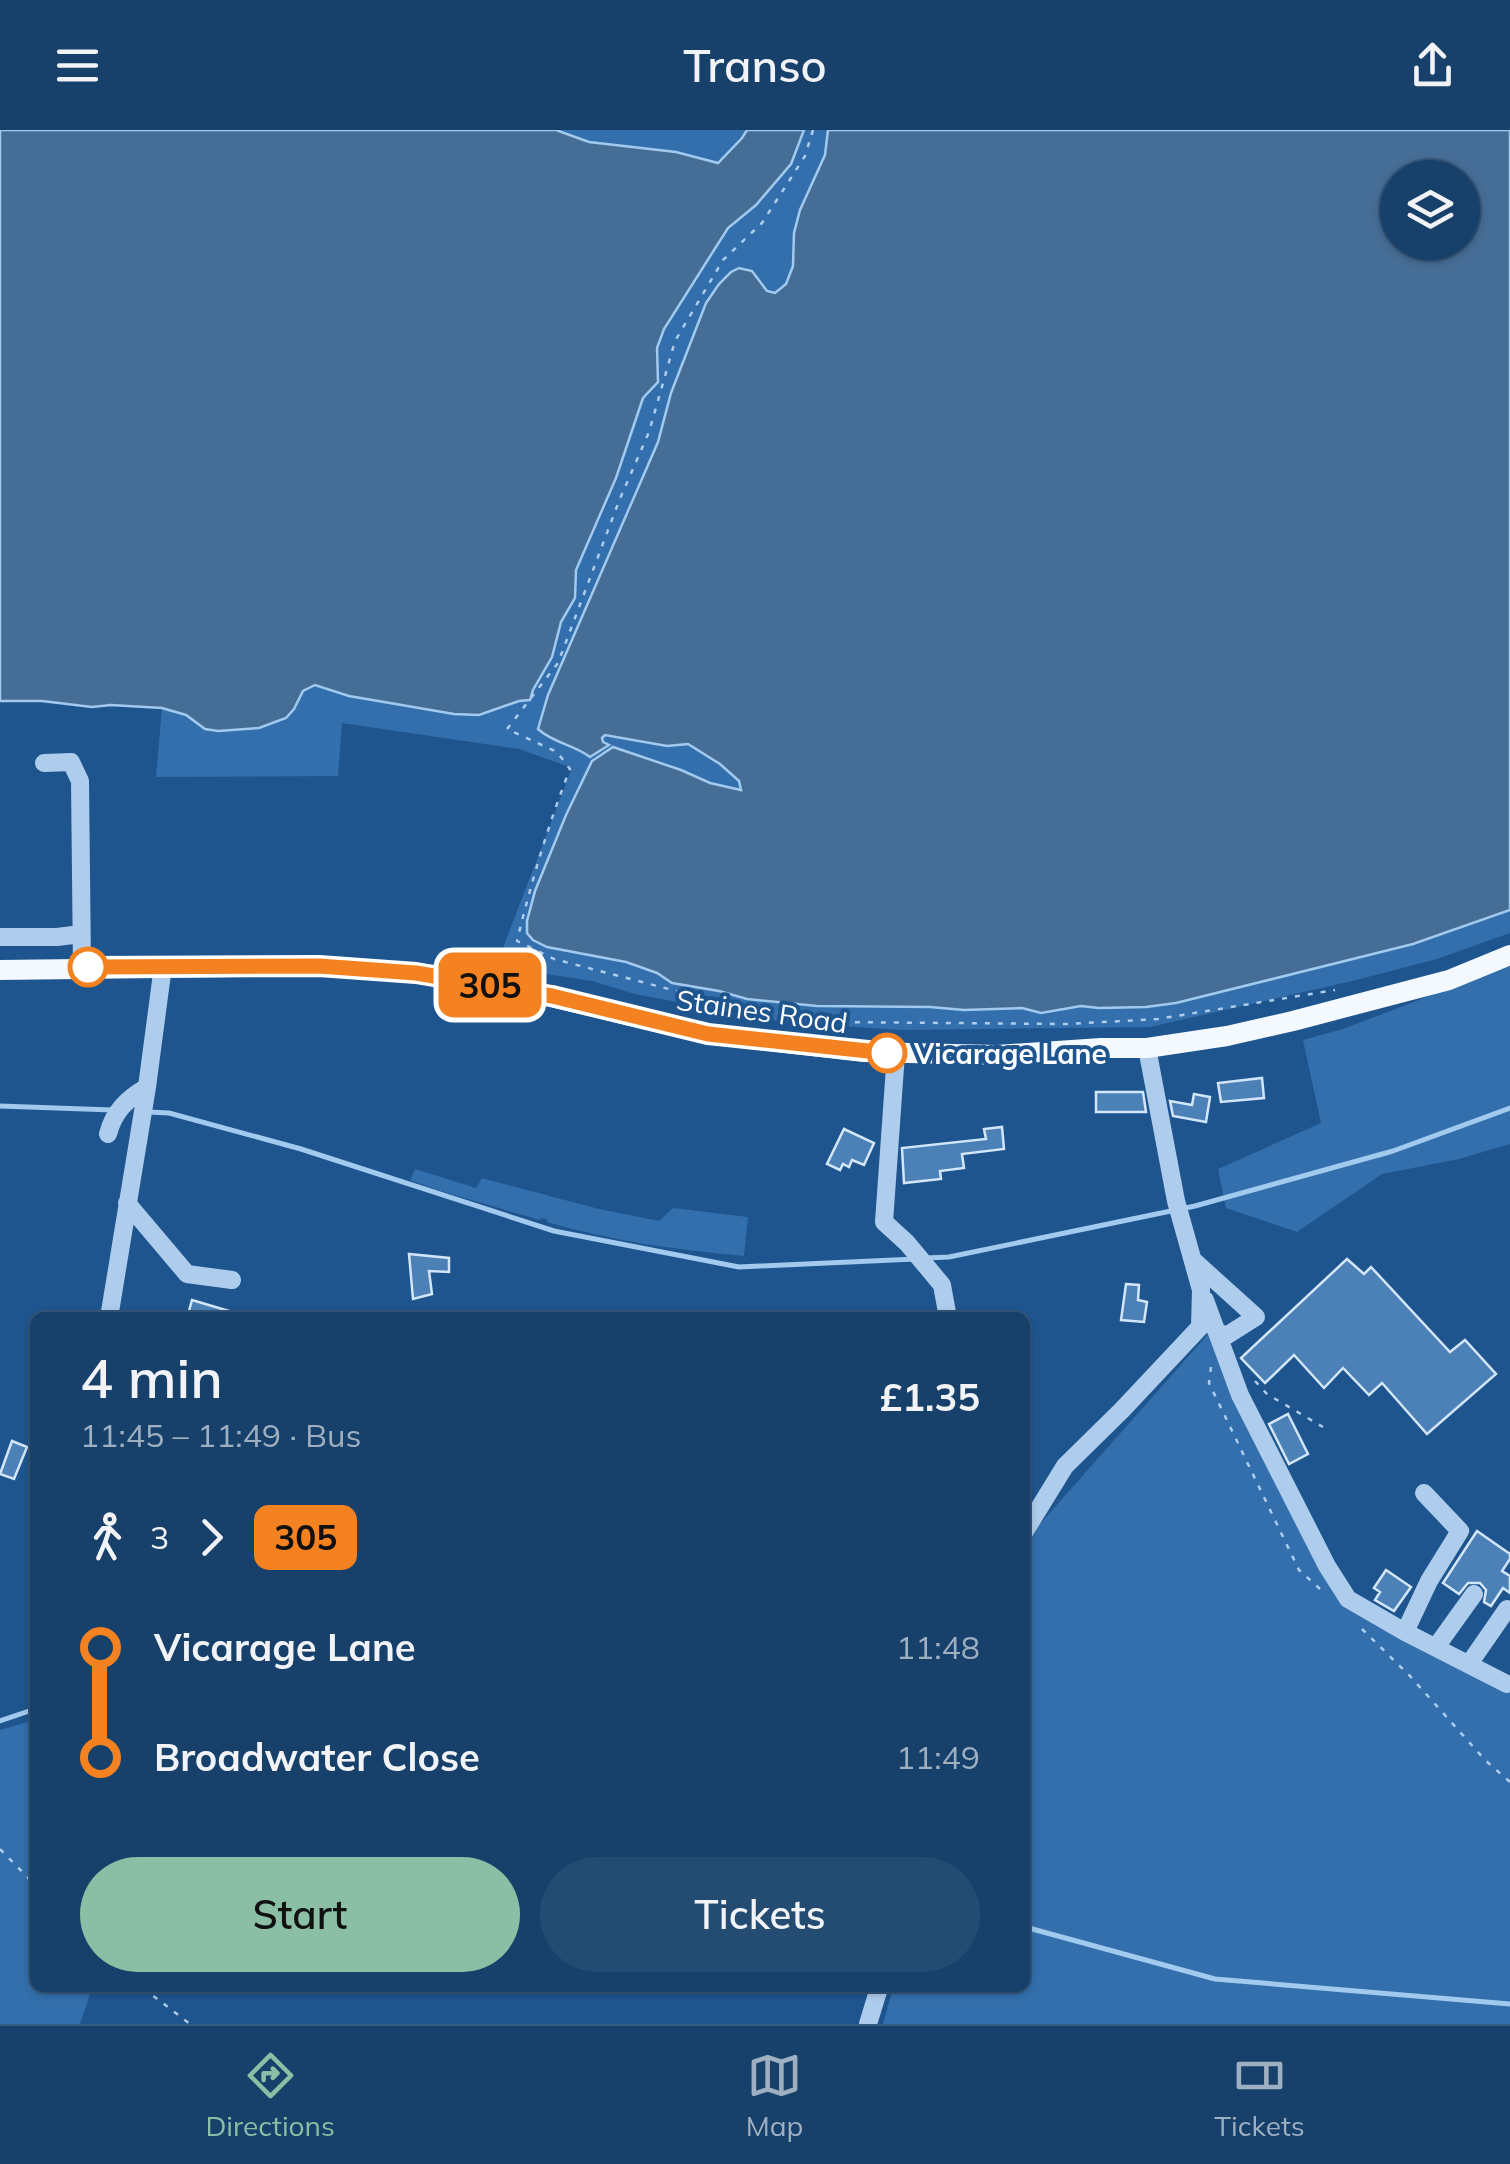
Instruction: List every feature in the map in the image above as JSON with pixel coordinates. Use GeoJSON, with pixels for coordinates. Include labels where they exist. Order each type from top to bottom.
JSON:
{"type":"FeatureCollection","features":[{"type":"Feature","properties":{"kind":"main road","name":"Staines Road"},"geometry":{"type":"LineString","coordinates":[[0,970],[319,966],[416,973],[552,996],[708,1034],[864,1052],[997,1055],[1147,1048],[1227,1036],[1449,980],[1510,955]]}},
{"type":"Feature","properties":{"kind":"street"},"geometry":{"type":"LineString","coordinates":[[44,762],[71,762],[80,781],[82,968]]}},
{"type":"Feature","properties":{"kind":"street"},"geometry":{"type":"LineString","coordinates":[[0,937],[82,934]]}},
{"type":"Feature","properties":{"kind":"street"},"geometry":{"type":"LineString","coordinates":[[110,1312],[163,966]]}},
{"type":"Feature","properties":{"kind":"street"},"geometry":{"type":"LineString","coordinates":[[1147,1048],[1179,1209],[1201,1290],[1240,1395],[1338,1582],[1348,1599],[1507,1684]]}},
{"type":"Feature","properties":{"kind":"street"},"geometry":{"type":"LineString","coordinates":[[896,1053],[884,1222],[942,1285],[947,1312]]}},
{"type":"Feature","properties":{"kind":"street"},"geometry":{"type":"LineString","coordinates":[[108,1134],[114,1115],[147,1087]]}},
{"type":"Feature","properties":{"kind":"street"},"geometry":{"type":"LineString","coordinates":[[127,1202],[187,1274],[232,1280]]}},
{"type":"Feature","properties":{"kind":"street"},"geometry":{"type":"LineString","coordinates":[[1193,1260],[1256,1317],[1226,1336],[1216,1331]]}},
{"type":"Feature","properties":{"kind":"street"},"geometry":{"type":"LineString","coordinates":[[1030,1524],[1065,1466],[1200,1327],[1201,1290]]}},
{"type":"Feature","properties":{"kind":"street"},"geometry":{"type":"LineString","coordinates":[[1405,1632],[1429,1581],[1460,1531],[1424,1493]]}},
{"type":"Feature","properties":{"kind":"street"},"geometry":{"type":"LineString","coordinates":[[1436,1647],[1474,1594]]}},
{"type":"Feature","properties":{"kind":"street"},"geometry":{"type":"LineString","coordinates":[[1469,1664],[1507,1609]]}},
{"type":"Feature","properties":{"kind":"street"},"geometry":{"type":"LineString","coordinates":[[868,2024],[878,1992]]}},
{"type":"Feature","properties":{"kind":"path"},"geometry":{"type":"LineString","coordinates":[[812,130],[805,156],[762,223],[723,260],[676,341],[648,432],[558,663],[508,730],[557,752],[570,769],[529,891],[517,941],[554,958],[726,1004],[832,1022],[1068,1024],[1158,1018],[1339,989]]}},
{"type":"Feature","properties":{"kind":"path"},"geometry":{"type":"LineString","coordinates":[[1247,1373],[1268,1394],[1323,1427]]}},
{"type":"Feature","properties":{"kind":"path"},"geometry":{"type":"LineString","coordinates":[[0,1849],[30,1880]]}},
{"type":"Feature","properties":{"kind":"path"},"geometry":{"type":"LineString","coordinates":[[148,1992],[190,2024]]}},
{"type":"Feature","properties":{"kind":"shaded area"},"geometry":{"type":"Polygon","coordinates":[[[0,130],[556,130],[589,142],[676,152],[718,163],[747,130],[804,130],[791,164],[756,205],[728,228],[664,329],[657,348],[658,382],[643,398],[616,478],[576,570],[575,598],[561,622],[552,657],[530,700],[479,715],[454,714],[349,696],[315,685],[303,691],[286,718],[259,728],[218,731],[205,729],[186,715],[162,708],[0,701],[0,130]]]}},
{"type":"Feature","properties":{"kind":"shaded area"},"geometry":{"type":"Polygon","coordinates":[[[556,130],[747,130],[719,163],[676,152],[589,142],[556,130]]]}},
{"type":"Feature","properties":{"kind":"shaded area"},"geometry":{"type":"Polygon","coordinates":[[[804,130],[828,130],[825,155],[800,210],[794,233],[793,266],[786,284],[775,293],[767,291],[751,271],[731,272],[706,303],[671,393],[658,442],[548,695],[590,756],[607,745],[602,738],[605,735],[667,746],[688,744],[720,764],[739,781],[740,790],[613,747],[592,761],[535,891],[527,921],[547,947],[626,962],[672,983],[747,999],[817,1006],[1022,1008],[1041,1013],[1081,1006],[1146,1007],[1176,1003],[1309,971],[1510,910],[1510,933],[1437,959],[1150,1027],[902,1030],[783,1022],[635,994],[592,981],[496,966],[572,768],[519,749],[342,723],[338,776],[156,777],[162,708],[186,715],[205,729],[294,709],[303,691],[315,685],[349,696],[454,714],[530,700],[552,657],[560,622],[575,598],[576,570],[616,478],[643,398],[658,382],[657,348],[664,329],[728,228],[756,205],[791,164],[804,130]]]}},
{"type":"Feature","properties":{"kind":"shaded area"},"geometry":{"type":"Polygon","coordinates":[[[828,130],[1510,130],[1510,910],[1413,944],[1176,1003],[1146,1007],[1081,1006],[1041,1013],[1022,1008],[817,1006],[747,999],[672,983],[626,962],[547,947],[533,940],[527,933],[527,921],[535,891],[592,761],[613,747],[710,783],[741,790],[739,781],[720,764],[688,744],[667,746],[605,735],[603,742],[609,745],[590,757],[538,729],[548,695],[658,442],[671,393],[706,303],[719,284],[739,268],[752,271],[767,291],[775,293],[786,284],[793,266],[794,233],[825,155],[828,130]]]}},
{"type":"Feature","properties":{"kind":"shaded area"},"geometry":{"type":"Polygon","coordinates":[[[1510,965],[1510,1144],[1382,1174],[1297,1232],[1226,1208],[1218,1169],[1321,1123],[1303,1040],[1343,1029],[1510,965]]]}},
{"type":"Feature","properties":{"kind":"shaded area"},"geometry":{"type":"Polygon","coordinates":[[[415,1169],[476,1188],[482,1178],[659,1221],[673,1208],[748,1217],[744,1256],[645,1244],[571,1229],[410,1180],[415,1169]]]}},
{"type":"Feature","properties":{"kind":"shaded area"},"geometry":{"type":"Polygon","coordinates":[[[1210,1332],[1214,1348],[1334,1594],[1415,1644],[1510,1692],[1510,2024],[883,2024],[892,1992],[1030,1992],[1030,1542],[1039,1525],[1210,1332]]]}},
{"type":"Feature","properties":{"kind":"shaded area"},"geometry":{"type":"Polygon","coordinates":[[[30,1721],[30,1992],[91,1992],[80,2024],[0,2024],[0,1730],[30,1721]]]}},
{"type":"Feature","properties":{"kind":"building"},"geometry":{"type":"Polygon","coordinates":[[[1262,1078],[1264,1098],[1221,1102],[1218,1083],[1262,1078]]]}},
{"type":"Feature","properties":{"kind":"building"},"geometry":{"type":"Polygon","coordinates":[[[1096,1092],[1143,1092],[1146,1112],[1096,1112],[1096,1092]]]}},
{"type":"Feature","properties":{"kind":"building"},"geometry":{"type":"Polygon","coordinates":[[[1194,1094],[1210,1097],[1206,1122],[1173,1116],[1170,1101],[1192,1105],[1194,1094]]]}},
{"type":"Feature","properties":{"kind":"building"},"geometry":{"type":"Polygon","coordinates":[[[1002,1127],[1004,1149],[962,1154],[964,1168],[940,1171],[941,1179],[904,1183],[902,1148],[986,1139],[984,1129],[1002,1127]]]}},
{"type":"Feature","properties":{"kind":"building"},"geometry":{"type":"Polygon","coordinates":[[[844,1129],[874,1143],[864,1165],[852,1160],[849,1167],[843,1164],[840,1170],[827,1164],[844,1129]]]}},
{"type":"Feature","properties":{"kind":"building"},"geometry":{"type":"Polygon","coordinates":[[[409,1254],[449,1258],[449,1272],[429,1271],[432,1294],[413,1299],[409,1254]]]}},
{"type":"Feature","properties":{"kind":"building"},"geometry":{"type":"Polygon","coordinates":[[[1347,1259],[1364,1274],[1371,1267],[1450,1352],[1465,1340],[1496,1374],[1427,1434],[1382,1383],[1369,1395],[1343,1368],[1324,1388],[1294,1355],[1265,1383],[1241,1358],[1347,1259]]]}},
{"type":"Feature","properties":{"kind":"building"},"geometry":{"type":"Polygon","coordinates":[[[1126,1284],[1139,1285],[1138,1300],[1147,1302],[1144,1322],[1121,1320],[1126,1284]]]}},
{"type":"Feature","properties":{"kind":"building"},"geometry":{"type":"Polygon","coordinates":[[[192,1300],[232,1312],[189,1312],[192,1300]]]}},
{"type":"Feature","properties":{"kind":"building"},"geometry":{"type":"Polygon","coordinates":[[[1288,1414],[1308,1454],[1289,1464],[1269,1424],[1288,1414]]]}},
{"type":"Feature","properties":{"kind":"building"},"geometry":{"type":"Polygon","coordinates":[[[12,1441],[27,1447],[14,1479],[0,1474],[12,1441]]]}},
{"type":"Feature","properties":{"kind":"building"},"geometry":{"type":"Polygon","coordinates":[[[1477,1531],[1510,1554],[1502,1571],[1510,1576],[1510,1593],[1503,1588],[1491,1606],[1484,1602],[1486,1590],[1480,1583],[1468,1583],[1459,1594],[1443,1583],[1477,1531]]]}},
{"type":"Feature","properties":{"kind":"building"},"geometry":{"type":"Polygon","coordinates":[[[1386,1570],[1411,1587],[1394,1611],[1375,1600],[1380,1592],[1374,1588],[1386,1570]]]}},
{"type":"Feature","properties":{"kind":"waterway"},"geometry":{"type":"LineString","coordinates":[[0,1106],[112,1110]]}},
{"type":"Feature","properties":{"kind":"waterway"},"geometry":{"type":"LineString","coordinates":[[926,1258],[949,1257],[1195,1206],[1393,1151],[1510,1108]]}},
{"type":"Feature","properties":{"kind":"waterway"},"geometry":{"type":"LineString","coordinates":[[148,1112],[169,1113],[301,1149],[554,1231],[739,1267],[915,1259]]}},
{"type":"Feature","properties":{"kind":"waterway"},"geometry":{"type":"LineString","coordinates":[[0,1721],[30,1711]]}},
{"type":"Feature","properties":{"kind":"waterway"},"geometry":{"type":"LineString","coordinates":[[1030,1928],[1215,1979],[1510,2004]]}},
{"type":"Feature","properties":{"kind":"bus line","name":"305"},"geometry":{"type":"LineString","coordinates":[[88,967],[319,966],[416,973],[552,996],[672,1028],[887,1053]]}},
{"type":"Feature","properties":{"kind":"place","name":"Vicarage Lane"},"geometry":{"type":"Point","coordinates":[887,1053]}}]}
